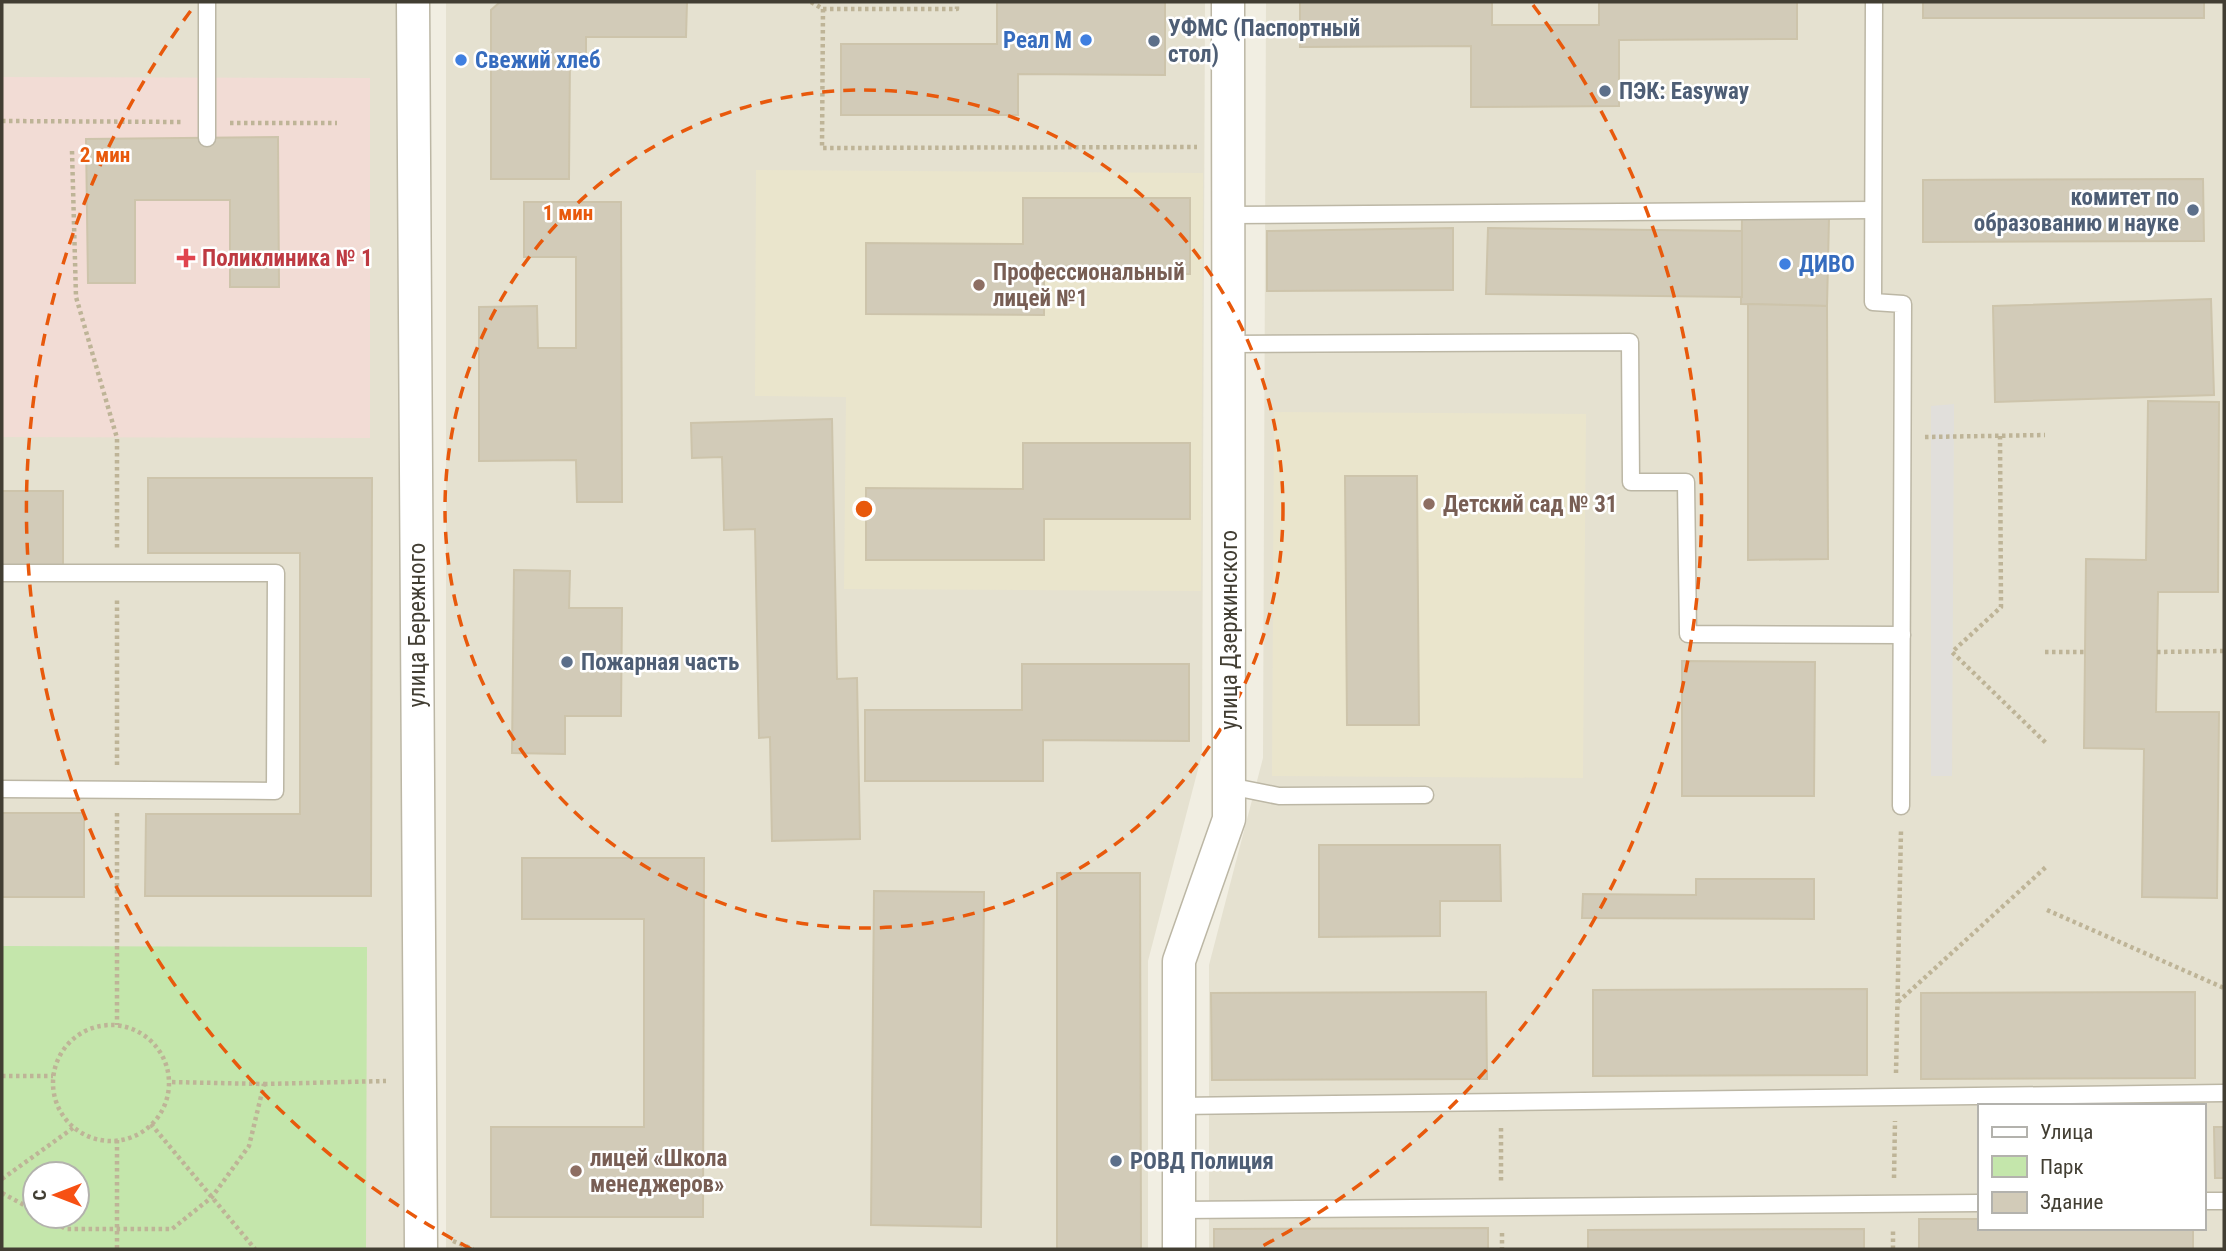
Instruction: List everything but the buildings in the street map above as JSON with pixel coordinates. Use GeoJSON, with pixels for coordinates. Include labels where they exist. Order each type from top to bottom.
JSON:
{"type":"FeatureCollection","features":[{"type":"Feature","properties":{"kind":"street","name":"улица Бережного"},"geometry":{"type":"LineString","coordinates":[[413,2],[421,1249]]}},
{"type":"Feature","properties":{"kind":"street","name":"улица Дзержинского"},"geometry":{"type":"LineString","coordinates":[[1179,1249],[1179,961],[1229,818],[1228,2]]}},
{"type":"Feature","properties":{"kind":"lane"},"geometry":{"type":"LineString","coordinates":[[206,130],[207,2]]}},
{"type":"Feature","properties":{"kind":"lane"},"geometry":{"type":"LineString","coordinates":[[1874,2],[1873,302],[1903,304],[1901,806]]}},
{"type":"Feature","properties":{"kind":"lane"},"geometry":{"type":"LineString","coordinates":[[1229,215],[1872,210]]}},
{"type":"Feature","properties":{"kind":"lane"},"geometry":{"type":"LineString","coordinates":[[1230,344],[1630,342],[1631,482],[1686,482],[1688,635],[1902,635]]}},
{"type":"Feature","properties":{"kind":"lane"},"geometry":{"type":"LineString","coordinates":[[2,573],[276,573],[275,791],[2,789]]}},
{"type":"Feature","properties":{"kind":"lane"},"geometry":{"type":"LineString","coordinates":[[1229,786],[1279,796],[1425,795]]}},
{"type":"Feature","properties":{"kind":"lane"},"geometry":{"type":"LineString","coordinates":[[1179,1106],[2224,1093]]}},
{"type":"Feature","properties":{"kind":"lane"},"geometry":{"type":"LineString","coordinates":[[2205,1201],[2224,1201]]}},
{"type":"Feature","properties":{"kind":"lane"},"geometry":{"type":"LineString","coordinates":[[1179,1210],[1978,1203]]}},
{"type":"Feature","properties":{"kind":"path"},"geometry":{"type":"LineString","coordinates":[[811,2],[823,9],[957,9],[957,2]]}},
{"type":"Feature","properties":{"kind":"path"},"geometry":{"type":"LineString","coordinates":[[823,9],[822,148],[1229,146]]}},
{"type":"Feature","properties":{"kind":"path"},"geometry":{"type":"LineString","coordinates":[[2,121],[206,130],[337,124]]}},
{"type":"Feature","properties":{"kind":"path"},"geometry":{"type":"LineString","coordinates":[[72,151],[76,297],[117,438],[117,1025]]}},
{"type":"Feature","properties":{"kind":"path"},"geometry":{"type":"LineString","coordinates":[[1903,437],[2045,435]]}},
{"type":"Feature","properties":{"kind":"path"},"geometry":{"type":"LineString","coordinates":[[2000,436],[2001,607],[1952,652],[2047,744]]}},
{"type":"Feature","properties":{"kind":"path"},"geometry":{"type":"LineString","coordinates":[[2157,652],[2224,651]]}},
{"type":"Feature","properties":{"kind":"path"},"geometry":{"type":"LineString","coordinates":[[2045,652],[2085,652]]}},
{"type":"Feature","properties":{"kind":"path"},"geometry":{"type":"LineString","coordinates":[[1893,1249],[1901,806]]}},
{"type":"Feature","properties":{"kind":"path"},"geometry":{"type":"LineString","coordinates":[[1898,1002],[2047,866]]}},
{"type":"Feature","properties":{"kind":"path"},"geometry":{"type":"LineString","coordinates":[[2047,910],[2224,988]]}},
{"type":"Feature","properties":{"kind":"path"},"geometry":{"type":"LineString","coordinates":[[104,1025],[117,1025],[141,1034],[156,1046],[165,1063],[169,1082],[166,1101],[158,1118],[144,1131],[127,1139],[108,1141],[89,1137],[73,1128],[61,1113],[54,1095],[53,1076],[59,1057],[70,1042],[86,1031],[104,1025]]}},
{"type":"Feature","properties":{"kind":"path"},"geometry":{"type":"LineString","coordinates":[[2,1076],[53,1076]]}},
{"type":"Feature","properties":{"kind":"path"},"geometry":{"type":"LineString","coordinates":[[169,1082],[264,1084],[390,1081]]}},
{"type":"Feature","properties":{"kind":"path"},"geometry":{"type":"LineString","coordinates":[[91,1229],[172,1229],[212,1197],[249,1146],[264,1084]]}},
{"type":"Feature","properties":{"kind":"path"},"geometry":{"type":"LineString","coordinates":[[1500,1102],[1502,1249]]}},
{"type":"Feature","properties":{"kind":"path"},"geometry":{"type":"LineString","coordinates":[[151,1124],[255,1249]]}},
{"type":"Feature","properties":{"kind":"path"},"geometry":{"type":"LineString","coordinates":[[2,1180],[73,1128]]}},
{"type":"Feature","properties":{"kind":"path"},"geometry":{"type":"LineString","coordinates":[[117,1140],[117,1249]]}},
{"type":"Feature","properties":{"kind":"path"},"geometry":{"type":"LineString","coordinates":[[2,1193],[21,1204]]}},
{"type":"Feature","properties":{"kind":"shaded area"},"geometry":{"type":"Polygon","coordinates":[[[2,2],[413,2],[421,1249],[2,1249],[2,2]]]}},
{"type":"Feature","properties":{"kind":"shaded area"},"geometry":{"type":"Polygon","coordinates":[[[446,2],[1205,2],[1202,754],[1148,961],[1148,1249],[446,1249],[446,2]]]}},
{"type":"Feature","properties":{"kind":"shaded area"},"geometry":{"type":"Polygon","coordinates":[[[1266,2],[2224,2],[2224,1249],[1209,1249],[1209,965],[1263,758],[1266,2]]]}},
{"type":"Feature","properties":{"kind":"shaded area","name":"Поликлиника № 1"},"geometry":{"type":"Polygon","coordinates":[[[2,77],[370,78],[370,438],[2,437],[2,77]]]}},
{"type":"Feature","properties":{"kind":"shaded area","name":"Профессиональный лицей №1"},"geometry":{"type":"Polygon","coordinates":[[[756,170],[1203,173],[1201,591],[844,589],[846,397],[755,396],[756,170]]]}},
{"type":"Feature","properties":{"kind":"shaded area"},"geometry":{"type":"Polygon","coordinates":[[[1954,404],[1952,776],[1931,776],[1931,406],[1954,404]]]}},
{"type":"Feature","properties":{"kind":"shaded area","name":"Детский сад № 31"},"geometry":{"type":"Polygon","coordinates":[[[1274,412],[1586,414],[1583,778],[1272,776],[1274,412]]]}},
{"type":"Feature","properties":{"kind":"green space"},"geometry":{"type":"Polygon","coordinates":[[[2,946],[367,947],[366,1249],[2,1249],[2,946]]]}},
{"type":"Feature","properties":{"kind":"place","name":"Реал М"},"geometry":{"type":"Point","coordinates":[1086,40]}},
{"type":"Feature","properties":{"kind":"place","name":"УФМС (Паспортный стол)"},"geometry":{"type":"Point","coordinates":[1154,41]}},
{"type":"Feature","properties":{"kind":"place","name":"Свежий хлеб"},"geometry":{"type":"Point","coordinates":[461,60]}},
{"type":"Feature","properties":{"kind":"place","name":"ПЭК: Easyway"},"geometry":{"type":"Point","coordinates":[1605,91]}},
{"type":"Feature","properties":{"kind":"place","name":"комитет по образованию и науке"},"geometry":{"type":"Point","coordinates":[2193,210]}},
{"type":"Feature","properties":{"kind":"place","name":"Поликлиника № 1"},"geometry":{"type":"Point","coordinates":[186,258]}},
{"type":"Feature","properties":{"kind":"place","name":"ДИВО"},"geometry":{"type":"Point","coordinates":[1785,264]}},
{"type":"Feature","properties":{"kind":"place","name":"Профессиональный лицей №1"},"geometry":{"type":"Point","coordinates":[979,285]}},
{"type":"Feature","properties":{"kind":"place","name":"Детский сад № 31"},"geometry":{"type":"Point","coordinates":[1429,504]}},
{"type":"Feature","properties":{"kind":"place","name":"Пожарная часть"},"geometry":{"type":"Point","coordinates":[567,662]}},
{"type":"Feature","properties":{"kind":"place","name":"РОВД Полиция"},"geometry":{"type":"Point","coordinates":[1116,1161]}},
{"type":"Feature","properties":{"kind":"place","name":"лицей «Школа менеджеров»"},"geometry":{"type":"Point","coordinates":[576,1171]}}]}
